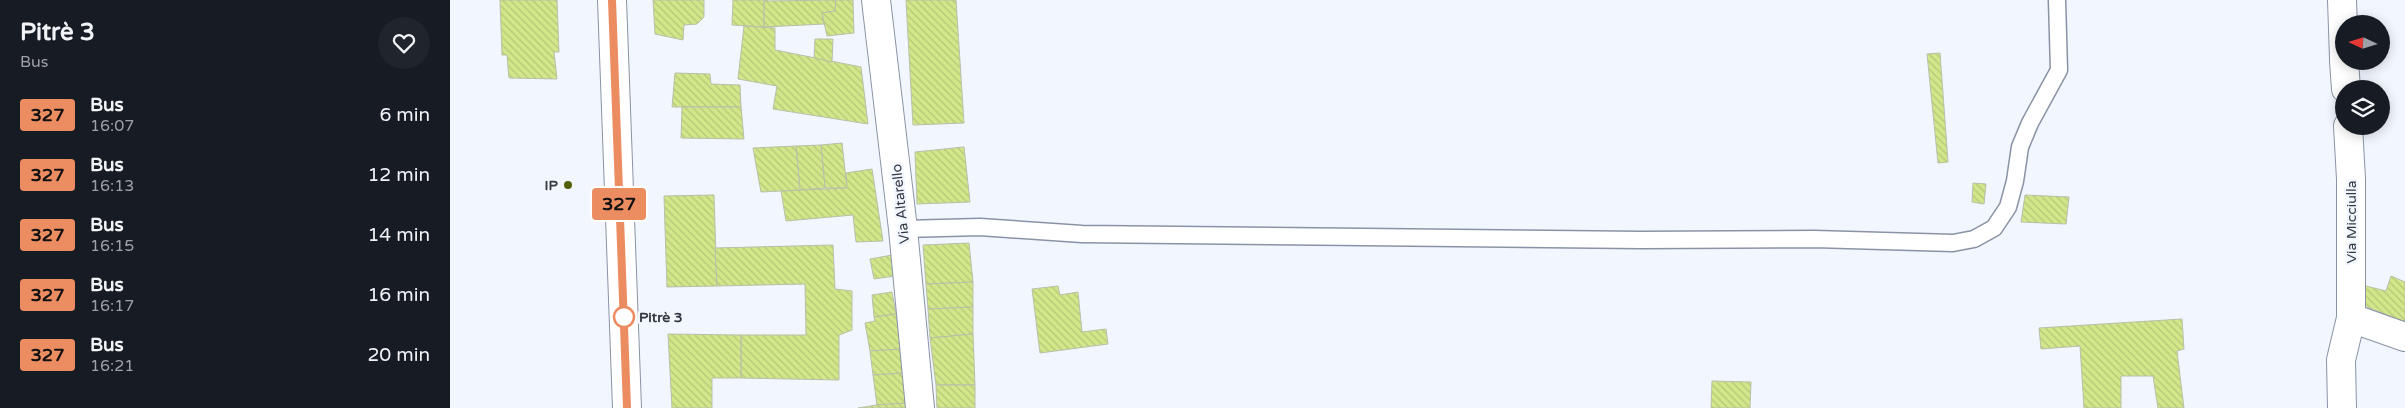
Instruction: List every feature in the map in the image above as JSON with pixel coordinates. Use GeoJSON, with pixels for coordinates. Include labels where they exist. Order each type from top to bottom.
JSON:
{"type":"FeatureCollection","features":[{"type":"Feature","properties":{"kind":"street"},"geometry":{"type":"LineString","coordinates":[[612,0],[627,408]]}},
{"type":"Feature","properties":{"kind":"street","name":"Via Altarello"},"geometry":{"type":"LineString","coordinates":[[876,0],[903,229],[920,408]]}},
{"type":"Feature","properties":{"kind":"street"},"geometry":{"type":"LineString","coordinates":[[2342,0],[2342,15]]}},
{"type":"Feature","properties":{"kind":"street","name":"Via Micciulla"},"geometry":{"type":"LineString","coordinates":[[2342,408],[2341,360],[2351,318],[2351,179],[2349,135]]}},
{"type":"Feature","properties":{"kind":"street"},"geometry":{"type":"LineString","coordinates":[[2351,318],[2405,337]]}},
{"type":"Feature","properties":{"kind":"lane"},"geometry":{"type":"LineString","coordinates":[[903,229],[980,227],[1082,234],[1641,240],[1814,239],[1953,244],[1974,239],[1994,228],[2008,207],[2015,181],[2020,147],[2030,123],[2059,70],[2057,0]]}},
{"type":"Feature","properties":{"kind":"building"},"geometry":{"type":"Polygon","coordinates":[[[500,0],[557,0],[559,52],[554,52],[557,79],[509,78],[507,55],[502,55],[500,0]]]}},
{"type":"Feature","properties":{"kind":"building"},"geometry":{"type":"Polygon","coordinates":[[[653,0],[704,0],[704,17],[697,24],[684,25],[683,40],[655,34],[653,0]]]}},
{"type":"Feature","properties":{"kind":"building"},"geometry":{"type":"Polygon","coordinates":[[[733,0],[768,0],[764,1],[764,27],[732,25],[733,0]]]}},
{"type":"Feature","properties":{"kind":"building"},"geometry":{"type":"Polygon","coordinates":[[[836,0],[835,11],[822,13],[824,24],[764,27],[764,1],[836,0]]]}},
{"type":"Feature","properties":{"kind":"building"},"geometry":{"type":"Polygon","coordinates":[[[836,0],[853,0],[854,33],[827,36],[822,13],[835,11],[836,0]]]}},
{"type":"Feature","properties":{"kind":"building"},"geometry":{"type":"Polygon","coordinates":[[[906,0],[956,0],[964,123],[913,125],[906,0]]]}},
{"type":"Feature","properties":{"kind":"building"},"geometry":{"type":"Polygon","coordinates":[[[744,26],[775,28],[775,50],[861,67],[868,124],[773,109],[777,86],[738,79],[744,26]]]}},
{"type":"Feature","properties":{"kind":"building"},"geometry":{"type":"Polygon","coordinates":[[[815,39],[833,39],[832,62],[814,58],[815,39]]]}},
{"type":"Feature","properties":{"kind":"building"},"geometry":{"type":"Polygon","coordinates":[[[1940,53],[1948,162],[1938,163],[1927,54],[1940,53]]]}},
{"type":"Feature","properties":{"kind":"building"},"geometry":{"type":"Polygon","coordinates":[[[675,73],[710,74],[711,84],[740,85],[741,107],[672,107],[675,73]]]}},
{"type":"Feature","properties":{"kind":"building"},"geometry":{"type":"Polygon","coordinates":[[[682,107],[741,107],[744,139],[681,138],[682,107]]]}},
{"type":"Feature","properties":{"kind":"building"},"geometry":{"type":"Polygon","coordinates":[[[842,143],[847,188],[825,188],[821,145],[842,143]]]}},
{"type":"Feature","properties":{"kind":"building"},"geometry":{"type":"Polygon","coordinates":[[[821,145],[825,188],[800,190],[796,146],[821,145]]]}},
{"type":"Feature","properties":{"kind":"building"},"geometry":{"type":"Polygon","coordinates":[[[796,146],[800,190],[761,192],[753,148],[796,146]]]}},
{"type":"Feature","properties":{"kind":"building"},"geometry":{"type":"Polygon","coordinates":[[[964,147],[970,202],[917,204],[915,152],[964,147]]]}},
{"type":"Feature","properties":{"kind":"building"},"geometry":{"type":"Polygon","coordinates":[[[872,169],[883,241],[856,242],[853,215],[786,221],[781,191],[847,188],[846,173],[872,169]]]}},
{"type":"Feature","properties":{"kind":"building"},"geometry":{"type":"Polygon","coordinates":[[[1973,183],[1986,184],[1984,204],[1972,202],[1973,183]]]}},
{"type":"Feature","properties":{"kind":"building"},"geometry":{"type":"Polygon","coordinates":[[[714,195],[717,286],[667,287],[664,196],[714,195]]]}},
{"type":"Feature","properties":{"kind":"building"},"geometry":{"type":"Polygon","coordinates":[[[2025,195],[2069,197],[2066,224],[2021,222],[2025,195]]]}},
{"type":"Feature","properties":{"kind":"building"},"geometry":{"type":"Polygon","coordinates":[[[969,243],[973,282],[926,284],[923,245],[969,243]]]}},
{"type":"Feature","properties":{"kind":"building"},"geometry":{"type":"Polygon","coordinates":[[[833,245],[835,289],[852,291],[852,330],[839,335],[839,380],[741,378],[741,335],[806,335],[805,284],[717,286],[715,248],[833,245]]]}},
{"type":"Feature","properties":{"kind":"building"},"geometry":{"type":"Polygon","coordinates":[[[892,255],[895,276],[874,279],[870,259],[892,255]]]}},
{"type":"Feature","properties":{"kind":"building"},"geometry":{"type":"Polygon","coordinates":[[[2391,276],[2405,282],[2405,322],[2359,304],[2366,286],[2386,291],[2391,276]]]}},
{"type":"Feature","properties":{"kind":"building"},"geometry":{"type":"Polygon","coordinates":[[[973,282],[973,307],[928,309],[926,284],[973,282]]]}},
{"type":"Feature","properties":{"kind":"building"},"geometry":{"type":"Polygon","coordinates":[[[1058,286],[1060,295],[1078,292],[1082,332],[1106,329],[1108,344],[1040,353],[1032,289],[1058,286]]]}},
{"type":"Feature","properties":{"kind":"building"},"geometry":{"type":"Polygon","coordinates":[[[892,292],[896,314],[874,317],[872,295],[892,292]]]}},
{"type":"Feature","properties":{"kind":"building"},"geometry":{"type":"Polygon","coordinates":[[[973,307],[973,334],[930,338],[928,309],[973,307]]]}},
{"type":"Feature","properties":{"kind":"building"},"geometry":{"type":"Polygon","coordinates":[[[896,314],[901,349],[870,351],[865,323],[875,321],[874,317],[896,314]]]}},
{"type":"Feature","properties":{"kind":"building"},"geometry":{"type":"Polygon","coordinates":[[[2182,319],[2184,349],[2177,351],[2184,408],[2158,408],[2153,376],[2121,376],[2121,408],[2084,408],[2080,346],[2041,349],[2039,328],[2182,319]]]}},
{"type":"Feature","properties":{"kind":"building"},"geometry":{"type":"Polygon","coordinates":[[[668,334],[741,335],[741,378],[712,378],[712,408],[672,408],[668,334]]]}},
{"type":"Feature","properties":{"kind":"building"},"geometry":{"type":"Polygon","coordinates":[[[973,334],[975,385],[936,385],[930,338],[973,334]]]}},
{"type":"Feature","properties":{"kind":"building"},"geometry":{"type":"Polygon","coordinates":[[[901,349],[904,373],[873,375],[870,351],[901,349]]]}},
{"type":"Feature","properties":{"kind":"building"},"geometry":{"type":"Polygon","coordinates":[[[904,373],[907,403],[877,405],[873,375],[904,373]]]}},
{"type":"Feature","properties":{"kind":"building"},"geometry":{"type":"Polygon","coordinates":[[[1712,381],[1751,382],[1750,408],[1711,408],[1712,381]]]}},
{"type":"Feature","properties":{"kind":"building"},"geometry":{"type":"Polygon","coordinates":[[[936,385],[975,385],[975,408],[937,408],[936,385]]]}},
{"type":"Feature","properties":{"kind":"building"},"geometry":{"type":"Polygon","coordinates":[[[907,403],[907,408],[858,408],[877,405],[907,403]]]}},
{"type":"Feature","properties":{"kind":"bus line","name":"327"},"geometry":{"type":"LineString","coordinates":[[612,0],[627,408]]}},
{"type":"Feature","properties":{"kind":"place","name":"IP"},"geometry":{"type":"Point","coordinates":[568,185]}},
{"type":"Feature","properties":{"kind":"place","name":"Pitrè 3"},"geometry":{"type":"Point","coordinates":[624,317]}}]}
